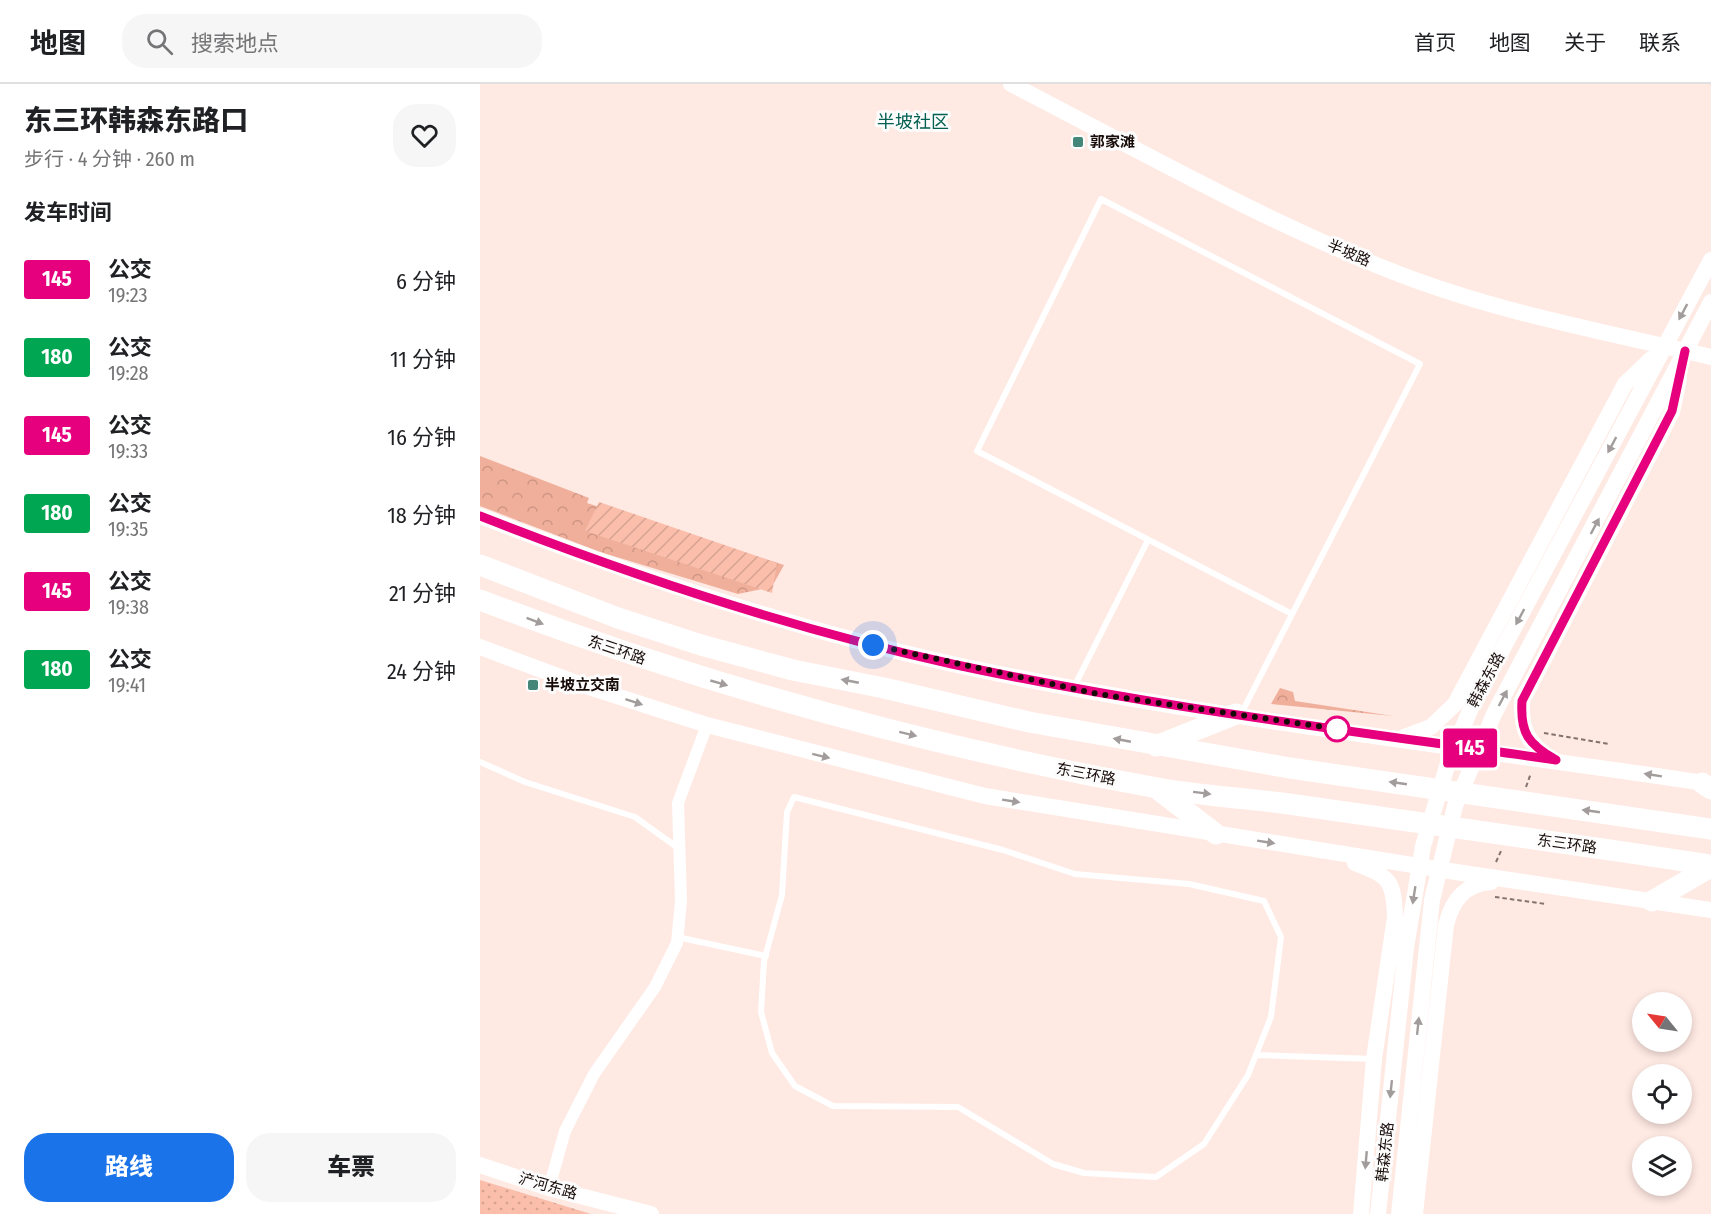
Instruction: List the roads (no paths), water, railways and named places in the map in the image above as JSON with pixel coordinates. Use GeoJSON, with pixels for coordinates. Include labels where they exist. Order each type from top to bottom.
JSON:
{"type":"FeatureCollection","features":[{"type":"Feature","properties":{"kind":"highway","name":"东三环路"},"geometry":{"type":"LineString","coordinates":[[480,565],[618,618],[701,645],[781,667],[1029,722],[1155,746],[1711,829]]}},
{"type":"Feature","properties":{"kind":"highway","name":"东三环路"},"geometry":{"type":"LineString","coordinates":[[480,600],[680,672],[780,701],[973,750],[1155,788],[1270,801],[1711,866]]}},
{"type":"Feature","properties":{"kind":"highway"},"geometry":{"type":"LineString","coordinates":[[1155,746],[1239,714]]}},
{"type":"Feature","properties":{"kind":"highway"},"geometry":{"type":"LineString","coordinates":[[1155,788],[1216,834]]}},
{"type":"Feature","properties":{"kind":"highway"},"geometry":{"type":"LineString","coordinates":[[1652,901],[1711,866]]}},
{"type":"Feature","properties":{"kind":"main road","name":"半坡路"},"geometry":{"type":"LineString","coordinates":[[1011,84],[1307,235],[1400,274],[1507,310],[1711,357]]}},
{"type":"Feature","properties":{"kind":"main road","name":"韩森东路"},"geometry":{"type":"LineString","coordinates":[[1378,1211],[1406,948],[1422,846],[1448,763],[1471,708],[1711,260]]}},
{"type":"Feature","properties":{"kind":"main road","name":"韩森东路"},"geometry":{"type":"LineString","coordinates":[[1404,1212],[1430,910],[1455,806],[1494,714],[1660,404],[1711,302]]}},
{"type":"Feature","properties":{"kind":"main road"},"geometry":{"type":"LineString","coordinates":[[1401,739],[1431,727],[1455,704],[1625,384],[1665,346]]}},
{"type":"Feature","properties":{"kind":"main road"},"geometry":{"type":"LineString","coordinates":[[1556,760],[1536,749],[1527,734],[1521,722],[1522,701],[1672,411],[1685,351]]}},
{"type":"Feature","properties":{"kind":"main road"},"geometry":{"type":"LineString","coordinates":[[480,516],[617,567],[834,635],[952,664],[1074,687],[1098,694],[1556,760],[1708,785]]}},
{"type":"Feature","properties":{"kind":"main road"},"geometry":{"type":"LineString","coordinates":[[480,647],[582,685],[707,725],[985,796],[1519,882],[1711,910]]}},
{"type":"Feature","properties":{"kind":"main road"},"geometry":{"type":"LineString","coordinates":[[1326,851],[1384,876],[1391,883],[1395,894],[1395,917],[1374,1059],[1361,1214]]}},
{"type":"Feature","properties":{"kind":"main road"},"geometry":{"type":"LineString","coordinates":[[1404,1212],[1450,909],[1460,895],[1472,885],[1519,882]]}},
{"type":"Feature","properties":{"kind":"main road","name":"浐河东路"},"geometry":{"type":"LineString","coordinates":[[480,1166],[549,1188],[651,1214]]}},
{"type":"Feature","properties":{"kind":"street"},"geometry":{"type":"LineString","coordinates":[[549,1188],[565,1131],[594,1074],[655,987],[677,937],[681,901],[678,802],[707,725]]}},
{"type":"Feature","properties":{"kind":"lane"},"geometry":{"type":"LineString","coordinates":[[1239,714],[1292,614],[1419,364],[1101,198],[977,451],[1292,614]]}},
{"type":"Feature","properties":{"kind":"lane"},"geometry":{"type":"LineString","coordinates":[[1074,687],[1148,540]]}},
{"type":"Feature","properties":{"kind":"lane"},"geometry":{"type":"LineString","coordinates":[[480,762],[525,782],[634,817],[681,850]]}},
{"type":"Feature","properties":{"kind":"lane"},"geometry":{"type":"LineString","coordinates":[[794,797],[1003,850],[1075,874],[1189,884],[1264,901],[1281,937],[1271,1017],[1256,1055],[1248,1075],[1204,1144],[1156,1177],[1084,1173],[1053,1164],[958,1107],[833,1106],[795,1086],[772,1053],[761,1012],[766,957],[782,895],[787,812],[794,797]]}},
{"type":"Feature","properties":{"kind":"lane"},"geometry":{"type":"LineString","coordinates":[[677,937],[766,957]]}},
{"type":"Feature","properties":{"kind":"lane"},"geometry":{"type":"LineString","coordinates":[[1256,1055],[1374,1059]]}},
{"type":"Feature","properties":{"kind":"place","name":"郭家滩"},"geometry":{"type":"Point","coordinates":[1078,142]}},
{"type":"Feature","properties":{"kind":"place","name":"半坡立交南"},"geometry":{"type":"Point","coordinates":[533,685]}},
{"type":"Feature","properties":{"kind":"district","name":"半坡社区"},"geometry":{"type":"Point","coordinates":[913,122]}}]}
